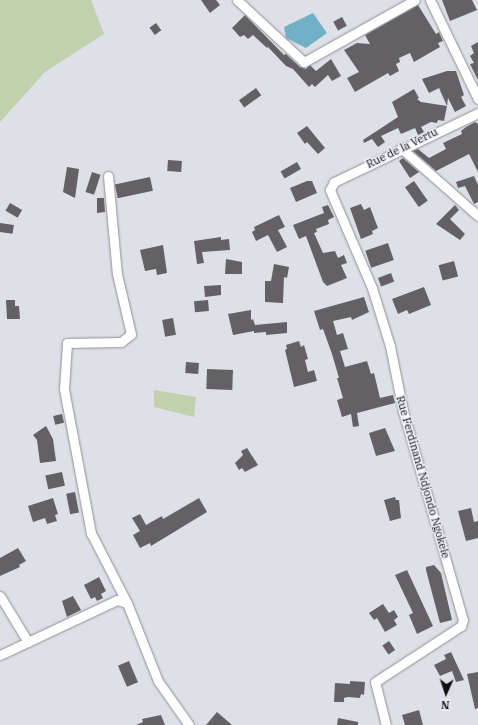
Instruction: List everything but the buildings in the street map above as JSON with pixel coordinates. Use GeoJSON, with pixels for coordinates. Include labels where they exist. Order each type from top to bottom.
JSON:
{"type":"FeatureCollection","features":[{"type":"Feature","properties":{"kind":"street"},"geometry":{"type":"LineString","coordinates":[[237,0],[304,62],[415,0]]}},
{"type":"Feature","properties":{"kind":"street"},"geometry":{"type":"LineString","coordinates":[[430,0],[478,99]]}},
{"type":"Feature","properties":{"kind":"street","name":"Rue de la Vertu"},"geometry":{"type":"LineString","coordinates":[[330,190],[334,182],[401,148],[478,113]]}},
{"type":"Feature","properties":{"kind":"street"},"geometry":{"type":"LineString","coordinates":[[401,148],[478,216]]}},
{"type":"Feature","properties":{"kind":"street"},"geometry":{"type":"LineString","coordinates":[[108,176],[117,274],[131,334],[121,342],[67,343],[64,389],[91,533],[127,603],[158,682],[189,725]]}},
{"type":"Feature","properties":{"kind":"street","name":"Rue Ferdinand Ndjondo Ngokele"},"geometry":{"type":"LineString","coordinates":[[330,190],[372,288],[390,346],[403,411],[463,620],[461,626],[375,682],[386,725]]}},
{"type":"Feature","properties":{"kind":"street"},"geometry":{"type":"LineString","coordinates":[[0,596],[28,642]]}},
{"type":"Feature","properties":{"kind":"street"},"geometry":{"type":"LineString","coordinates":[[0,655],[117,600],[127,603]]}},
{"type":"Feature","properties":{"kind":"green space"},"geometry":{"type":"Polygon","coordinates":[[[0,0],[91,0],[104,34],[45,72],[0,122],[0,0]]]}},
{"type":"Feature","properties":{"kind":"green space"},"geometry":{"type":"Polygon","coordinates":[[[154,390],[196,397],[194,417],[154,407],[154,390]]]}},
{"type":"Feature","properties":{"kind":"water"},"geometry":{"type":"Polygon","coordinates":[[[313,13],[327,33],[306,48],[286,38],[284,27],[313,13]]]}}]}
